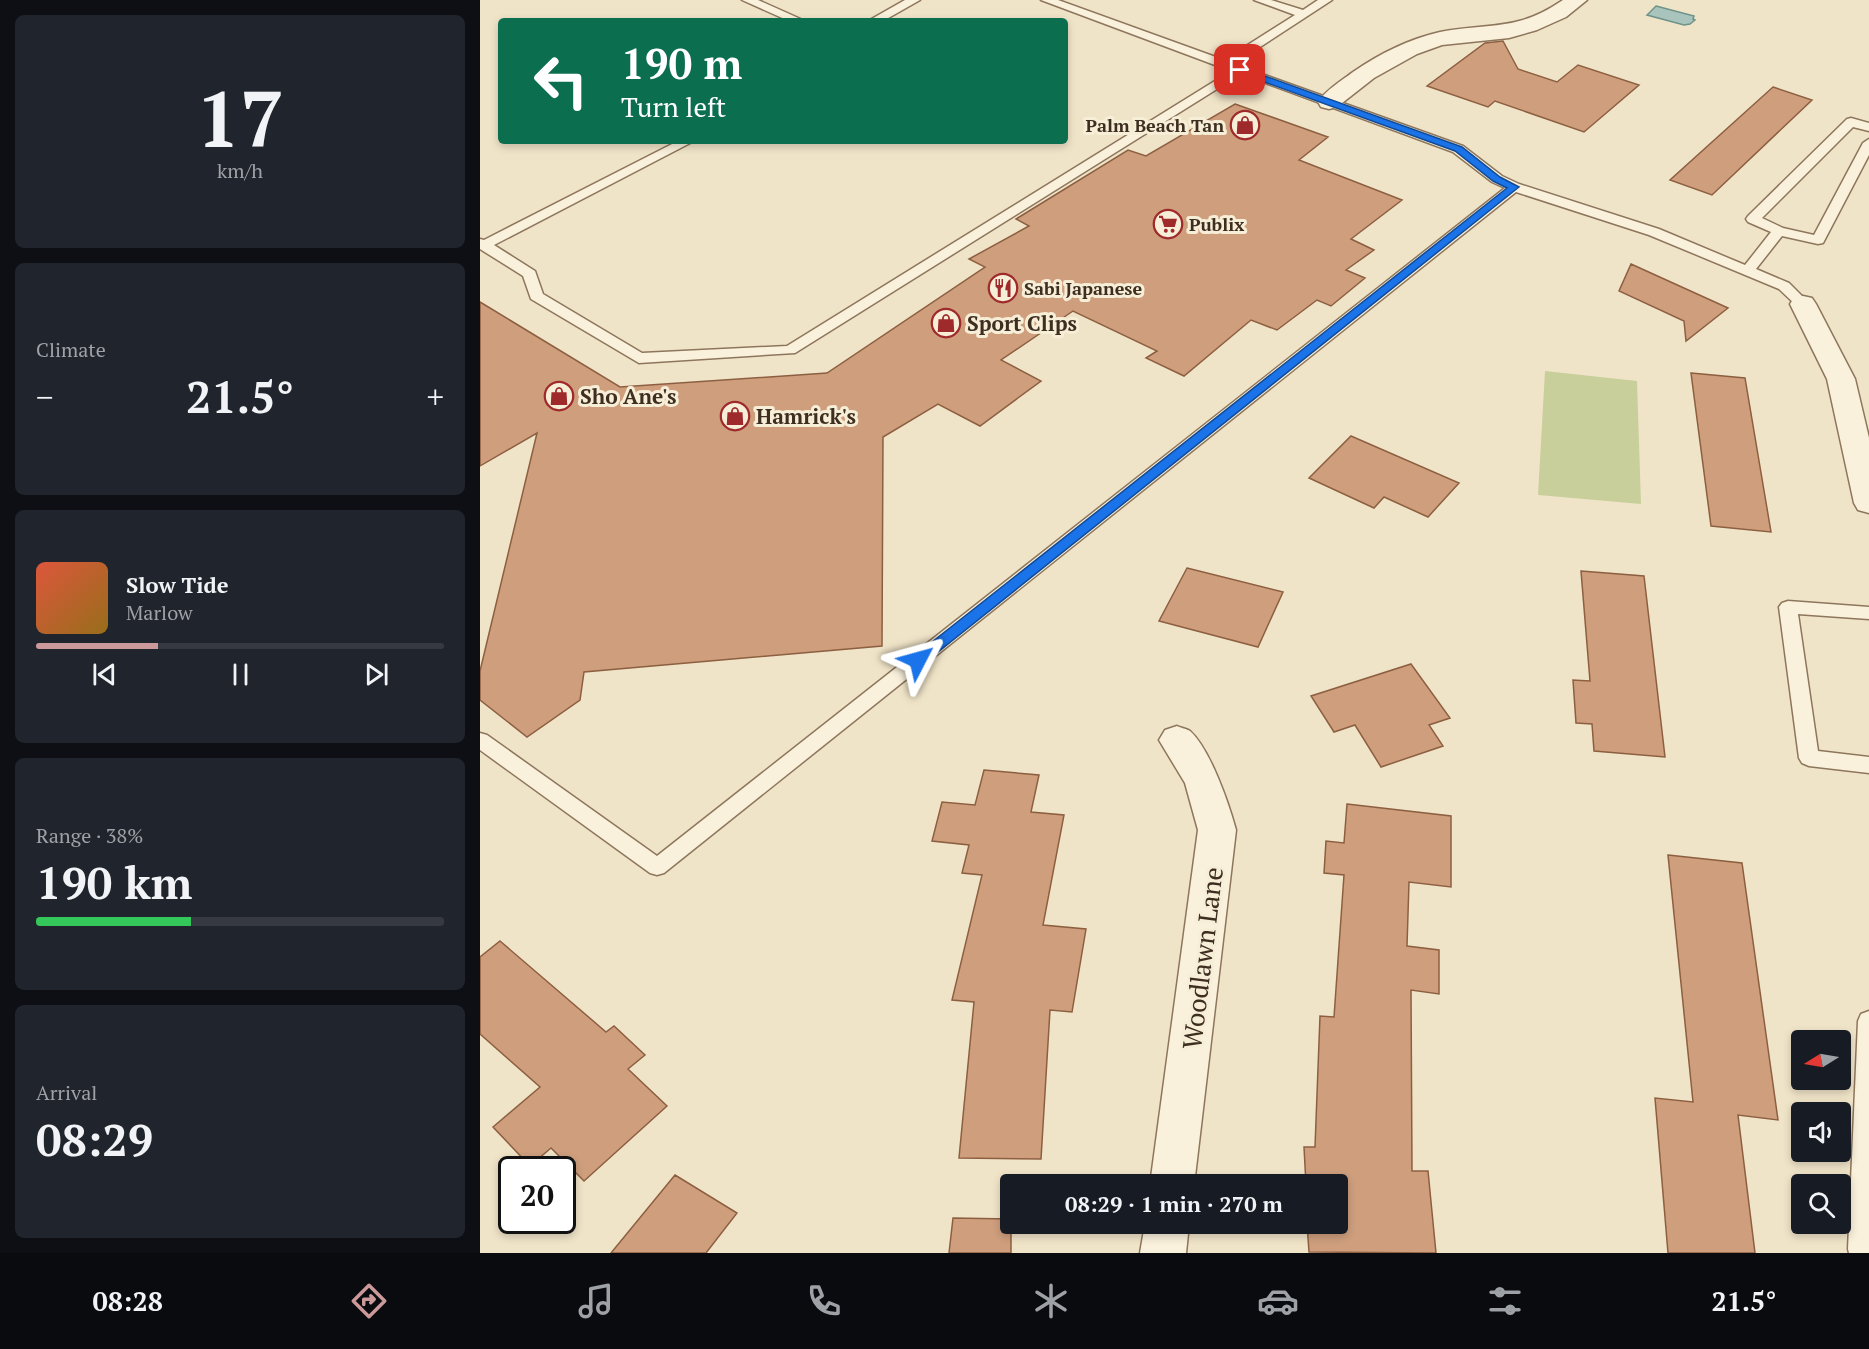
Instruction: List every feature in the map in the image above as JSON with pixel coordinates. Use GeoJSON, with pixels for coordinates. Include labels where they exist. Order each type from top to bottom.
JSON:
{"type":"FeatureCollection","features":[{"type":"Feature","properties":{"kind":"street"},"geometry":{"type":"LineString","coordinates":[[1329,102],[1402,52],[1460,35],[1500,33],[1530,27],[1554,17],[1577,0]]}},
{"type":"Feature","properties":{"kind":"street"},"geometry":{"type":"LineString","coordinates":[[1803,304],[1841,379],[1869,503]]}},
{"type":"Feature","properties":{"kind":"street","name":"Woodlawn Lane"},"geometry":{"type":"LineString","coordinates":[[1173,1174],[1217,830],[1211,801],[1200,773],[1177,740]]}},
{"type":"Feature","properties":{"kind":"street"},"geometry":{"type":"LineString","coordinates":[[1163,1253],[1166,1234]]}},
{"type":"Feature","properties":{"kind":"lane"},"geometry":{"type":"LineString","coordinates":[[748,0],[792,18]]}},
{"type":"Feature","properties":{"kind":"lane"},"geometry":{"type":"LineString","coordinates":[[880,18],[914,0]]}},
{"type":"Feature","properties":{"kind":"lane"},"geometry":{"type":"LineString","coordinates":[[1047,0],[1458,149],[1497,179],[1514,187],[1654,231],[1785,286],[1803,304]]}},
{"type":"Feature","properties":{"kind":"lane"},"geometry":{"type":"LineString","coordinates":[[1260,0],[1304,14]]}},
{"type":"Feature","properties":{"kind":"lane"},"geometry":{"type":"LineString","coordinates":[[1224,65],[1326,0]]}},
{"type":"Feature","properties":{"kind":"lane"},"geometry":{"type":"LineString","coordinates":[[482,244],[530,274],[536,296],[639,358],[790,350],[1240,70]]}},
{"type":"Feature","properties":{"kind":"lane"},"geometry":{"type":"LineString","coordinates":[[1869,127],[1851,122],[1753,219],[1779,231],[1818,240],[1869,143]]}},
{"type":"Feature","properties":{"kind":"lane"},"geometry":{"type":"LineString","coordinates":[[482,244],[682,144]]}},
{"type":"Feature","properties":{"kind":"lane"},"geometry":{"type":"LineString","coordinates":[[480,740],[657,867],[1514,187]]}},
{"type":"Feature","properties":{"kind":"lane"},"geometry":{"type":"LineString","coordinates":[[1747,271],[1779,231]]}},
{"type":"Feature","properties":{"kind":"lane"},"geometry":{"type":"LineString","coordinates":[[1869,613],[1788,607],[1809,758],[1869,765]]}},
{"type":"Feature","properties":{"kind":"lane"},"geometry":{"type":"LineString","coordinates":[[1869,1021],[1860,1249],[1869,1251]]}},
{"type":"Feature","properties":{"kind":"green space"},"geometry":{"type":"Polygon","coordinates":[[[1545,371],[1637,381],[1641,504],[1538,495],[1545,371]]]}},
{"type":"Feature","properties":{"kind":"water"},"geometry":{"type":"Polygon","coordinates":[[[1656,6],[1694,16],[1695,20],[1684,25],[1647,15],[1656,6]]]}},
{"type":"Feature","properties":{"kind":"building"},"geometry":{"type":"Polygon","coordinates":[[[1503,41],[1518,69],[1557,82],[1578,65],[1639,85],[1584,132],[1495,101],[1488,107],[1427,86],[1485,43],[1503,41]]]}},
{"type":"Feature","properties":{"kind":"building"},"geometry":{"type":"Polygon","coordinates":[[[1773,87],[1812,100],[1712,195],[1670,180],[1773,87]]]}},
{"type":"Feature","properties":{"kind":"building"},"geometry":{"type":"Polygon","coordinates":[[[1235,104],[1328,137],[1299,160],[1402,200],[1351,239],[1374,250],[1346,270],[1365,278],[1331,306],[1317,300],[1277,330],[1251,320],[1184,376],[1146,358],[1157,351],[1073,311],[1001,360],[1041,381],[980,426],[938,404],[883,437],[882,646],[584,672],[580,700],[527,737],[480,700],[480,671],[537,433],[480,466],[480,302],[620,387],[827,373],[985,267],[969,259],[1029,226],[1016,219],[1128,150],[1146,156],[1235,104]]]}},
{"type":"Feature","properties":{"kind":"building"},"geometry":{"type":"Polygon","coordinates":[[[1631,264],[1728,308],[1686,341],[1684,321],[1619,291],[1631,264]]]}},
{"type":"Feature","properties":{"kind":"building"},"geometry":{"type":"Polygon","coordinates":[[[1691,373],[1745,378],[1771,532],[1711,526],[1691,373]]]}},
{"type":"Feature","properties":{"kind":"building"},"geometry":{"type":"Polygon","coordinates":[[[1351,436],[1459,483],[1428,517],[1384,497],[1374,508],[1309,478],[1351,436]]]}},
{"type":"Feature","properties":{"kind":"building"},"geometry":{"type":"Polygon","coordinates":[[[1187,568],[1283,592],[1258,647],[1159,621],[1187,568]]]}},
{"type":"Feature","properties":{"kind":"building"},"geometry":{"type":"Polygon","coordinates":[[[1581,571],[1644,576],[1665,757],[1594,751],[1592,724],[1576,723],[1573,680],[1590,681],[1581,571]]]}},
{"type":"Feature","properties":{"kind":"building"},"geometry":{"type":"Polygon","coordinates":[[[1411,664],[1450,718],[1429,725],[1443,746],[1381,767],[1355,725],[1334,732],[1311,696],[1411,664]]]}},
{"type":"Feature","properties":{"kind":"building"},"geometry":{"type":"Polygon","coordinates":[[[984,770],[1039,775],[1031,812],[1064,815],[1043,925],[1086,929],[1072,1012],[1050,1010],[1041,1159],[959,1158],[974,1002],[952,1000],[982,875],[962,873],[969,845],[932,841],[942,802],[975,805],[984,770]]]}},
{"type":"Feature","properties":{"kind":"building"},"geometry":{"type":"Polygon","coordinates":[[[1347,804],[1451,816],[1451,887],[1409,882],[1407,946],[1439,950],[1439,994],[1411,990],[1412,1171],[1428,1171],[1436,1253],[1309,1252],[1308,1234],[1348,1234],[1348,1174],[1305,1174],[1304,1147],[1315,1147],[1320,1016],[1334,1017],[1344,875],[1324,873],[1326,841],[1344,843],[1347,804]]]}},
{"type":"Feature","properties":{"kind":"building"},"geometry":{"type":"Polygon","coordinates":[[[1668,855],[1742,863],[1778,1120],[1738,1115],[1755,1253],[1668,1253],[1655,1098],[1693,1102],[1668,855]]]}},
{"type":"Feature","properties":{"kind":"building"},"geometry":{"type":"Polygon","coordinates":[[[500,941],[606,1032],[614,1026],[645,1055],[628,1069],[667,1106],[584,1181],[576,1173],[576,1156],[559,1156],[551,1148],[542,1156],[521,1156],[493,1127],[540,1087],[480,1034],[480,957],[500,941]]]}},
{"type":"Feature","properties":{"kind":"building"},"geometry":{"type":"Polygon","coordinates":[[[675,1175],[737,1213],[706,1253],[611,1253],[675,1175]]]}},
{"type":"Feature","properties":{"kind":"building"},"geometry":{"type":"Polygon","coordinates":[[[953,1218],[1000,1219],[1000,1234],[1011,1234],[1011,1253],[949,1253],[953,1218]]]}},
{"type":"Feature","properties":{"kind":"place","name":"Palm Beach Tan"},"geometry":{"type":"Point","coordinates":[1245,125]}},
{"type":"Feature","properties":{"kind":"place","name":"Publix"},"geometry":{"type":"Point","coordinates":[1168,224]}},
{"type":"Feature","properties":{"kind":"place","name":"Sabi Japanese"},"geometry":{"type":"Point","coordinates":[1003,288]}},
{"type":"Feature","properties":{"kind":"place","name":"Sport Clips"},"geometry":{"type":"Point","coordinates":[946,323]}},
{"type":"Feature","properties":{"kind":"place","name":"Sho Ane's"},"geometry":{"type":"Point","coordinates":[559,396]}},
{"type":"Feature","properties":{"kind":"place","name":"Hamrick's"},"geometry":{"type":"Point","coordinates":[735,416]}},
{"type":"Feature","properties":{"kind":"route"},"geometry":{"type":"LineString","coordinates":[[918,660],[1514,187],[1497,179],[1458,149],[1240,70]]}}]}
